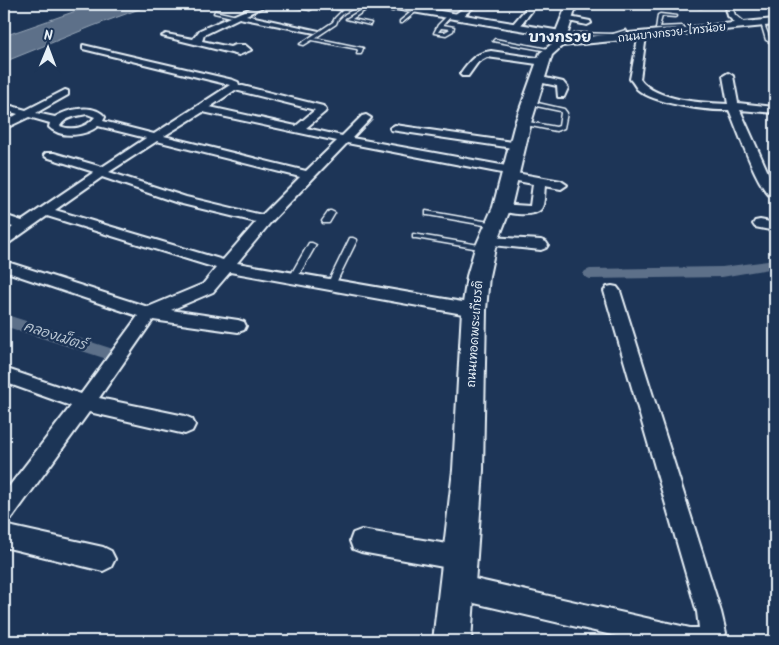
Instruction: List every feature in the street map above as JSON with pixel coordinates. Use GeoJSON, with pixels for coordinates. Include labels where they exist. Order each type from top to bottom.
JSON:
{"type":"FeatureCollection","features":[{"type":"Feature","properties":{"kind":"main road"},"geometry":{"type":"LineString","coordinates":[[554,48],[572,4]]}},
{"type":"Feature","properties":{"kind":"main road","name":"ถนนบางกรวย-ไทรน้อย"},"geometry":{"type":"LineString","coordinates":[[554,48],[623,34],[642,36],[656,31],[743,26],[775,22]]}},
{"type":"Feature","properties":{"kind":"main road"},"geometry":{"type":"LineString","coordinates":[[554,48],[587,41]]}},
{"type":"Feature","properties":{"kind":"main road","name":"ถนนเทอดพระเกียรติ"},"geometry":{"type":"LineString","coordinates":[[452,641],[468,470],[474,310],[478,276],[511,173],[524,124],[554,48]]}},
{"type":"Feature","properties":{"kind":"street"},"geometry":{"type":"LineString","coordinates":[[197,41],[203,32],[265,4]]}},
{"type":"Feature","properties":{"kind":"street"},"geometry":{"type":"LineString","coordinates":[[383,4],[515,26],[554,48]]}},
{"type":"Feature","properties":{"kind":"street"},"geometry":{"type":"LineString","coordinates":[[453,16],[473,4]]}},
{"type":"Feature","properties":{"kind":"street"},"geometry":{"type":"LineString","coordinates":[[515,26],[532,4]]}},
{"type":"Feature","properties":{"kind":"street"},"geometry":{"type":"LineString","coordinates":[[728,4],[732,16],[743,26]]}},
{"type":"Feature","properties":{"kind":"street"},"geometry":{"type":"LineString","coordinates":[[238,16],[313,34]]}},
{"type":"Feature","properties":{"kind":"street"},"geometry":{"type":"LineString","coordinates":[[567,18],[587,23]]}},
{"type":"Feature","properties":{"kind":"street"},"geometry":{"type":"LineString","coordinates":[[166,36],[234,48]]}},
{"type":"Feature","properties":{"kind":"street"},"geometry":{"type":"LineString","coordinates":[[642,36],[635,79],[641,88],[658,97],[686,102],[775,110]]}},
{"type":"Feature","properties":{"kind":"street"},"geometry":{"type":"LineString","coordinates":[[86,46],[230,82],[235,84],[234,87]]}},
{"type":"Feature","properties":{"kind":"street"},"geometry":{"type":"LineString","coordinates":[[465,74],[476,57],[482,54],[554,48]]}},
{"type":"Feature","properties":{"kind":"street"},"geometry":{"type":"LineString","coordinates":[[554,48],[560,84],[563,88],[561,95]]}},
{"type":"Feature","properties":{"kind":"street"},"geometry":{"type":"LineString","coordinates":[[728,76],[733,106],[767,186],[775,195]]}},
{"type":"Feature","properties":{"kind":"street"},"geometry":{"type":"LineString","coordinates":[[4,240],[101,172],[234,87],[321,110],[299,130]]}},
{"type":"Feature","properties":{"kind":"street"},"geometry":{"type":"LineString","coordinates":[[4,126],[65,93]]}},
{"type":"Feature","properties":{"kind":"street"},"geometry":{"type":"LineString","coordinates":[[4,107],[56,121],[69,114],[87,111],[96,113],[100,117],[98,122],[88,128],[67,132],[54,128],[56,121]]}},
{"type":"Feature","properties":{"kind":"street"},"geometry":{"type":"LineString","coordinates":[[200,108],[561,185]]}},
{"type":"Feature","properties":{"kind":"street"},"geometry":{"type":"LineString","coordinates":[[4,510],[85,404],[148,313],[208,288],[265,220],[366,118]]}},
{"type":"Feature","properties":{"kind":"street"},"geometry":{"type":"LineString","coordinates":[[98,122],[310,176]]}},
{"type":"Feature","properties":{"kind":"street"},"geometry":{"type":"LineString","coordinates":[[395,128],[524,124]]}},
{"type":"Feature","properties":{"kind":"street"},"geometry":{"type":"LineString","coordinates":[[50,155],[182,200],[265,220]]}},
{"type":"Feature","properties":{"kind":"street"},"geometry":{"type":"LineString","coordinates":[[493,230],[536,208],[540,181]]}},
{"type":"Feature","properties":{"kind":"street"},"geometry":{"type":"LineString","coordinates":[[44,211],[226,266],[474,310]]}},
{"type":"Feature","properties":{"kind":"street"},"geometry":{"type":"LineString","coordinates":[[4,219],[22,226]]}},
{"type":"Feature","properties":{"kind":"street"},"geometry":{"type":"LineString","coordinates":[[760,224],[775,227]]}},
{"type":"Feature","properties":{"kind":"street"},"geometry":{"type":"LineString","coordinates":[[493,230],[541,245]]}},
{"type":"Feature","properties":{"kind":"street"},"geometry":{"type":"LineString","coordinates":[[4,266],[148,313],[238,326]]}},
{"type":"Feature","properties":{"kind":"street"},"geometry":{"type":"LineString","coordinates":[[457,587],[690,641],[706,640],[713,633],[709,612],[612,291]]}},
{"type":"Feature","properties":{"kind":"street"},"geometry":{"type":"LineString","coordinates":[[4,375],[85,404],[185,425]]}},
{"type":"Feature","properties":{"kind":"street"},"geometry":{"type":"LineString","coordinates":[[4,536],[103,559]]}},
{"type":"Feature","properties":{"kind":"street"},"geometry":{"type":"LineString","coordinates":[[361,541],[460,558]]}},
{"type":"Feature","properties":{"kind":"lane"},"geometry":{"type":"LineString","coordinates":[[286,4],[294,4],[310,9]]}},
{"type":"Feature","properties":{"kind":"lane"},"geometry":{"type":"LineString","coordinates":[[282,10],[294,4]]}},
{"type":"Feature","properties":{"kind":"lane"},"geometry":{"type":"LineString","coordinates":[[337,4],[333,7],[347,10]]}},
{"type":"Feature","properties":{"kind":"lane"},"geometry":{"type":"LineString","coordinates":[[302,44],[313,34],[335,23],[338,16],[359,4]]}},
{"type":"Feature","properties":{"kind":"lane"},"geometry":{"type":"LineString","coordinates":[[370,24],[348,19],[371,5],[393,10],[400,7]]}},
{"type":"Feature","properties":{"kind":"lane"},"geometry":{"type":"LineString","coordinates":[[675,6],[675,16],[686,29]]}},
{"type":"Feature","properties":{"kind":"lane"},"geometry":{"type":"LineString","coordinates":[[401,22],[416,10]]}},
{"type":"Feature","properties":{"kind":"lane"},"geometry":{"type":"LineString","coordinates":[[215,12],[238,16]]}},
{"type":"Feature","properties":{"kind":"lane"},"geometry":{"type":"LineString","coordinates":[[656,31],[660,15],[675,16]]}},
{"type":"Feature","properties":{"kind":"lane"},"geometry":{"type":"LineString","coordinates":[[438,26],[453,16]]}},
{"type":"Feature","properties":{"kind":"lane"},"geometry":{"type":"LineString","coordinates":[[762,24],[768,40],[775,44]]}},
{"type":"Feature","properties":{"kind":"lane"},"geometry":{"type":"LineString","coordinates":[[313,34],[361,49],[359,53]]}},
{"type":"Feature","properties":{"kind":"lane"},"geometry":{"type":"LineString","coordinates":[[508,43],[506,45],[508,47],[554,48],[623,34]]}},
{"type":"Feature","properties":{"kind":"lane"},"geometry":{"type":"LineString","coordinates":[[495,40],[554,48]]}},
{"type":"Feature","properties":{"kind":"lane"},"geometry":{"type":"LineString","coordinates":[[562,110],[564,113],[562,127],[556,129],[524,124],[562,110]]}},
{"type":"Feature","properties":{"kind":"lane"},"geometry":{"type":"LineString","coordinates":[[326,221],[330,213]]}},
{"type":"Feature","properties":{"kind":"lane"},"geometry":{"type":"LineString","coordinates":[[428,213],[493,230]]}},
{"type":"Feature","properties":{"kind":"lane"},"geometry":{"type":"LineString","coordinates":[[416,236],[493,230]]}},
{"type":"Feature","properties":{"kind":"lane"},"geometry":{"type":"LineString","coordinates":[[331,285],[353,240]]}},
{"type":"Feature","properties":{"kind":"lane"},"geometry":{"type":"LineString","coordinates":[[293,278],[312,245]]}},
{"type":"Feature","properties":{"kind":"water"},"geometry":{"type":"Polygon","coordinates":[[[96,4],[153,4],[4,62],[4,36],[96,4]]]}},
{"type":"Feature","properties":{"kind":"waterway"},"geometry":{"type":"LineString","coordinates":[[4,7],[15,4]]}},
{"type":"Feature","properties":{"kind":"waterway"},"geometry":{"type":"LineString","coordinates":[[590,274],[722,272],[775,264]]}},
{"type":"Feature","properties":{"kind":"waterway","name":"คลองเม็ตร์"},"geometry":{"type":"LineString","coordinates":[[4,320],[107,353]]}},
{"type":"Feature","properties":{"kind":"district","name":"บางกรวย"},"geometry":{"type":"Point","coordinates":[560,38]}}]}
